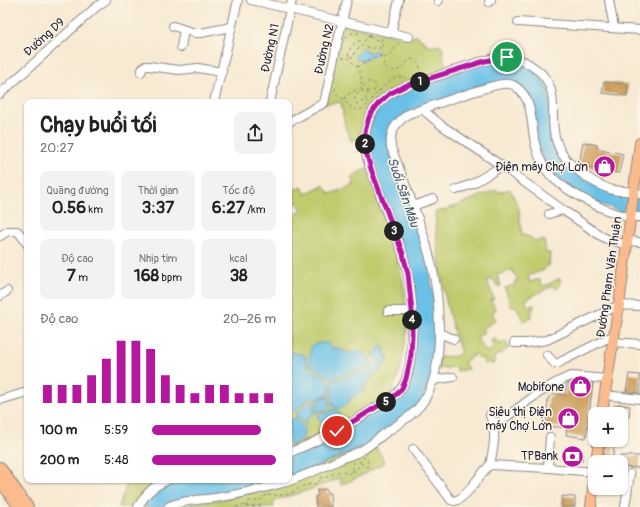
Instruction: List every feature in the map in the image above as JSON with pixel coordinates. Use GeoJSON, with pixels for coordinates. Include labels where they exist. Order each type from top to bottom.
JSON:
{"type":"FeatureCollection","features":[{"type":"Feature","properties":{"kind":"main road","name":"Đường Phạm Văn Thuận"},"geometry":{"type":"LineString","coordinates":[[603,407],[627,243],[635,217],[640,143]]}},
{"type":"Feature","properties":{"kind":"main road"},"geometry":{"type":"LineString","coordinates":[[0,467],[28,507]]}},
{"type":"Feature","properties":{"kind":"main road"},"geometry":{"type":"LineString","coordinates":[[0,481],[19,507]]}},
{"type":"Feature","properties":{"kind":"main road"},"geometry":{"type":"LineString","coordinates":[[591,507],[592,495]]}},
{"type":"Feature","properties":{"kind":"street","name":"Đường D9"},"geometry":{"type":"LineString","coordinates":[[0,94],[95,8],[106,0]]}},
{"type":"Feature","properties":{"kind":"street"},"geometry":{"type":"LineString","coordinates":[[215,99],[238,0]]}},
{"type":"Feature","properties":{"kind":"street"},"geometry":{"type":"LineString","coordinates":[[251,0],[342,22],[371,32],[387,32],[407,37]]}},
{"type":"Feature","properties":{"kind":"street","name":"Đường N1"},"geometry":{"type":"LineString","coordinates":[[271,99],[292,0]]}},
{"type":"Feature","properties":{"kind":"street","name":"Đường N2"},"geometry":{"type":"LineString","coordinates":[[292,120],[324,103],[348,0]]}},
{"type":"Feature","properties":{"kind":"street"},"geometry":{"type":"LineString","coordinates":[[387,32],[399,0]]}},
{"type":"Feature","properties":{"kind":"street"},"geometry":{"type":"LineString","coordinates":[[609,0],[614,28]]}},
{"type":"Feature","properties":{"kind":"street"},"geometry":{"type":"LineString","coordinates":[[518,22],[640,30]]}},
{"type":"Feature","properties":{"kind":"street"},"geometry":{"type":"LineString","coordinates":[[172,26],[195,33],[231,27]]}},
{"type":"Feature","properties":{"kind":"street"},"geometry":{"type":"LineString","coordinates":[[181,47],[184,30]]}},
{"type":"Feature","properties":{"kind":"street"},"geometry":{"type":"LineString","coordinates":[[292,452],[352,423],[397,394],[402,388],[406,379],[409,367],[412,335],[412,311],[408,274],[403,254],[365,149],[365,132],[372,106],[378,104],[389,94],[410,85],[485,61],[507,57],[523,61],[534,67],[545,77],[550,88],[552,96],[555,140],[566,159],[574,168],[605,187],[615,191],[637,193]]}},
{"type":"Feature","properties":{"kind":"street"},"geometry":{"type":"LineString","coordinates":[[141,72],[145,66],[149,66],[178,70],[198,68],[222,72]]}},
{"type":"Feature","properties":{"kind":"street"},"geometry":{"type":"LineString","coordinates":[[292,480],[348,456],[361,454],[415,412],[427,397],[434,380],[437,364],[439,333],[436,286],[431,259],[421,227],[391,147],[390,140],[392,132],[399,120],[408,114],[476,91],[500,84],[511,84],[519,88],[525,95],[529,104],[532,133],[541,161],[556,181],[589,202],[614,213],[635,217]]}},
{"type":"Feature","properties":{"kind":"street"},"geometry":{"type":"LineString","coordinates":[[422,109],[441,126],[502,166],[601,236],[607,239],[627,243],[640,242]]}},
{"type":"Feature","properties":{"kind":"street"},"geometry":{"type":"LineString","coordinates":[[456,190],[472,184],[502,166]]}},
{"type":"Feature","properties":{"kind":"street"},"geometry":{"type":"LineString","coordinates":[[413,206],[433,198]]}},
{"type":"Feature","properties":{"kind":"street"},"geometry":{"type":"LineString","coordinates":[[549,214],[563,210]]}},
{"type":"Feature","properties":{"kind":"street"},"geometry":{"type":"LineString","coordinates":[[0,236],[8,231],[17,231],[24,239]]}},
{"type":"Feature","properties":{"kind":"street"},"geometry":{"type":"LineString","coordinates":[[514,343],[548,340],[619,305],[640,306]]}},
{"type":"Feature","properties":{"kind":"street"},"geometry":{"type":"LineString","coordinates":[[388,311],[412,311]]}},
{"type":"Feature","properties":{"kind":"street"},"geometry":{"type":"LineString","coordinates":[[439,333],[454,339]]}},
{"type":"Feature","properties":{"kind":"street"},"geometry":{"type":"LineString","coordinates":[[547,355],[555,364],[557,364],[613,338],[640,344]]}},
{"type":"Feature","properties":{"kind":"street"},"geometry":{"type":"LineString","coordinates":[[434,380],[453,377]]}},
{"type":"Feature","properties":{"kind":"street"},"geometry":{"type":"LineString","coordinates":[[413,449],[451,500],[458,500],[490,465],[495,436],[491,419],[500,422],[552,384],[568,377],[607,379]]}},
{"type":"Feature","properties":{"kind":"street"},"geometry":{"type":"LineString","coordinates":[[0,400],[24,393]]}},
{"type":"Feature","properties":{"kind":"street"},"geometry":{"type":"LineString","coordinates":[[605,395],[640,399]]}},
{"type":"Feature","properties":{"kind":"street"},"geometry":{"type":"LineString","coordinates":[[548,468],[550,437]]}},
{"type":"Feature","properties":{"kind":"street"},"geometry":{"type":"LineString","coordinates":[[490,465],[548,468],[588,467]]}},
{"type":"Feature","properties":{"kind":"street"},"geometry":{"type":"LineString","coordinates":[[625,507],[630,474]]}},
{"type":"Feature","properties":{"kind":"street"},"geometry":{"type":"LineString","coordinates":[[138,507],[145,496],[153,488],[162,483]]}},
{"type":"Feature","properties":{"kind":"street"},"geometry":{"type":"LineString","coordinates":[[168,507],[176,503],[254,491],[282,483]]}},
{"type":"Feature","properties":{"kind":"path"},"geometry":{"type":"LineString","coordinates":[[364,42],[371,32]]}},
{"type":"Feature","properties":{"kind":"path"},"geometry":{"type":"LineString","coordinates":[[345,42],[346,37],[352,33],[371,32]]}},
{"type":"Feature","properties":{"kind":"path"},"geometry":{"type":"LineString","coordinates":[[387,32],[382,41],[384,58],[383,63],[385,66],[388,69],[397,71],[410,59],[414,59],[419,64],[420,68],[418,77]]}},
{"type":"Feature","properties":{"kind":"path"},"geometry":{"type":"LineString","coordinates":[[368,37],[382,41]]}},
{"type":"Feature","properties":{"kind":"path"},"geometry":{"type":"LineString","coordinates":[[384,58],[407,37]]}},
{"type":"Feature","properties":{"kind":"path"},"geometry":{"type":"LineString","coordinates":[[348,58],[351,47],[355,43],[360,41],[364,42]]}},
{"type":"Feature","properties":{"kind":"path"},"geometry":{"type":"LineString","coordinates":[[364,42],[365,46]]}},
{"type":"Feature","properties":{"kind":"path"},"geometry":{"type":"LineString","coordinates":[[340,57],[354,57],[355,52],[361,45],[369,48],[382,48]]}},
{"type":"Feature","properties":{"kind":"path"},"geometry":{"type":"LineString","coordinates":[[357,66],[374,58],[383,56]]}},
{"type":"Feature","properties":{"kind":"path"},"geometry":{"type":"LineString","coordinates":[[348,58],[357,66],[363,91]]}},
{"type":"Feature","properties":{"kind":"path"},"geometry":{"type":"LineString","coordinates":[[372,106],[375,95],[389,81],[394,78],[403,77],[409,79]]}},
{"type":"Feature","properties":{"kind":"path"},"geometry":{"type":"LineString","coordinates":[[343,100],[350,93],[364,87],[366,83],[370,81],[376,86],[376,90]]}},
{"type":"Feature","properties":{"kind":"path"},"geometry":{"type":"LineString","coordinates":[[335,86],[335,92],[354,110],[362,110],[372,106]]}},
{"type":"Feature","properties":{"kind":"path"},"geometry":{"type":"LineString","coordinates":[[368,92],[365,100],[358,104],[355,103],[354,98],[360,91],[380,91]]}},
{"type":"Feature","properties":{"kind":"path"},"geometry":{"type":"LineString","coordinates":[[365,100],[372,106]]}},
{"type":"Feature","properties":{"kind":"path"},"geometry":{"type":"LineString","coordinates":[[351,470],[356,470],[360,463],[361,454]]}},
{"type":"Feature","properties":{"kind":"path"},"geometry":{"type":"LineString","coordinates":[[360,463],[366,467],[368,466],[366,458],[361,454]]}},
{"type":"Feature","properties":{"kind":"path"},"geometry":{"type":"LineString","coordinates":[[248,501],[261,501],[266,494],[286,494],[293,492],[305,485],[315,484],[323,478],[331,476],[335,473],[340,472],[348,474],[355,463],[348,456]]}},
{"type":"Feature","properties":{"kind":"path"},"geometry":{"type":"LineString","coordinates":[[315,470],[319,476],[323,478]]}},
{"type":"Feature","properties":{"kind":"path"},"geometry":{"type":"LineString","coordinates":[[236,507],[261,507]]}},
{"type":"Feature","properties":{"kind":"green space"},"geometry":{"type":"Polygon","coordinates":[[[343,24],[410,39],[416,35],[428,45],[442,46],[446,71],[363,137],[351,141],[345,126],[341,102],[325,104],[343,24]]]}},
{"type":"Feature","properties":{"kind":"green space"},"geometry":{"type":"Polygon","coordinates":[[[367,168],[396,251],[405,292],[407,333],[401,367],[389,396],[353,419],[292,450],[292,217],[302,210],[297,202],[292,204],[292,191],[302,186],[305,194],[323,185],[330,194],[354,185],[351,177],[367,168]]]}},
{"type":"Feature","properties":{"kind":"green space"},"geometry":{"type":"Polygon","coordinates":[[[510,189],[519,209],[522,235],[530,237],[535,241],[544,240],[546,253],[550,253],[549,266],[546,266],[544,270],[528,276],[530,282],[540,279],[542,286],[560,278],[560,286],[556,289],[554,285],[525,300],[528,307],[534,305],[530,319],[523,321],[516,306],[511,307],[505,288],[516,284],[514,281],[518,280],[512,270],[497,275],[501,286],[497,286],[493,279],[487,281],[494,299],[491,300],[496,310],[492,312],[496,320],[482,329],[484,332],[477,338],[487,353],[494,346],[491,341],[495,339],[500,344],[506,341],[509,348],[493,358],[496,362],[491,364],[490,361],[485,364],[481,357],[478,358],[476,354],[464,362],[468,369],[457,371],[456,367],[438,369],[440,357],[455,356],[461,353],[446,301],[440,266],[435,212],[445,210],[496,190],[500,192],[510,189]]]}},
{"type":"Feature","properties":{"kind":"green space"},"geometry":{"type":"Polygon","coordinates":[[[374,444],[385,462],[363,475],[341,485],[340,478],[312,489],[273,501],[274,507],[172,507],[245,495],[275,483],[292,483],[292,476],[374,444]]]}},
{"type":"Feature","properties":{"kind":"green space"},"geometry":{"type":"Polygon","coordinates":[[[127,483],[159,483],[136,507],[119,507],[127,483]]]}},
{"type":"Feature","properties":{"kind":"water"},"geometry":{"type":"Polygon","coordinates":[[[361,48],[365,49],[367,53],[376,51],[378,52],[377,55],[373,57],[369,56],[365,60],[358,60],[356,55],[360,53],[361,48]]]}},
{"type":"Feature","properties":{"kind":"water","name":"Suối Săn Máu"},"geometry":{"type":"Polygon","coordinates":[[[507,59],[533,68],[548,89],[553,140],[588,181],[640,196],[640,217],[636,217],[590,200],[557,179],[548,169],[538,146],[531,103],[511,81],[407,112],[390,131],[428,260],[437,323],[431,380],[420,403],[362,447],[292,477],[292,454],[367,416],[408,380],[412,291],[367,149],[367,133],[379,106],[405,88],[485,63],[507,59]]]}},
{"type":"Feature","properties":{"kind":"water"},"geometry":{"type":"Polygon","coordinates":[[[329,343],[332,348],[337,348],[348,353],[360,351],[371,360],[366,366],[358,370],[332,378],[310,365],[310,349],[312,345],[329,343]]]}},
{"type":"Feature","properties":{"kind":"water"},"geometry":{"type":"Polygon","coordinates":[[[381,345],[385,349],[385,356],[388,356],[387,363],[383,365],[372,356],[377,352],[381,345]]]}},
{"type":"Feature","properties":{"kind":"water"},"geometry":{"type":"Polygon","coordinates":[[[292,352],[305,355],[307,365],[314,371],[329,379],[330,389],[329,394],[318,398],[312,397],[297,408],[295,412],[292,411],[292,352]]]}},
{"type":"Feature","properties":{"kind":"water"},"geometry":{"type":"Polygon","coordinates":[[[373,362],[378,366],[383,367],[383,370],[375,375],[370,366],[373,362]]]}},
{"type":"Feature","properties":{"kind":"water"},"geometry":{"type":"Polygon","coordinates":[[[369,367],[373,377],[366,384],[362,392],[353,398],[349,398],[349,403],[338,409],[333,407],[331,398],[332,381],[362,372],[369,367]]]}},
{"type":"Feature","properties":{"kind":"water"},"geometry":{"type":"Polygon","coordinates":[[[329,396],[330,408],[316,413],[318,400],[329,396]]]}},
{"type":"Feature","properties":{"kind":"water"},"geometry":{"type":"Polygon","coordinates":[[[313,400],[316,400],[313,415],[306,419],[306,425],[295,417],[299,410],[313,400]]]}},
{"type":"Feature","properties":{"kind":"water"},"geometry":{"type":"Polygon","coordinates":[[[332,410],[338,411],[345,422],[343,425],[339,422],[335,422],[327,425],[320,421],[317,416],[332,410]]]}},
{"type":"Feature","properties":{"kind":"water"},"geometry":{"type":"Polygon","coordinates":[[[292,419],[297,420],[304,428],[303,438],[292,445],[292,419]]]}},
{"type":"Feature","properties":{"kind":"water"},"geometry":{"type":"Polygon","coordinates":[[[167,483],[271,483],[165,507],[141,507],[146,498],[167,483]]]}},
{"type":"Feature","properties":{"kind":"building"},"geometry":{"type":"Polygon","coordinates":[[[604,82],[628,84],[627,96],[602,93],[604,82]]]}},
{"type":"Feature","properties":{"kind":"building"},"geometry":{"type":"Polygon","coordinates":[[[583,142],[597,145],[597,148],[623,154],[619,173],[581,166],[579,164],[583,142]]]}},
{"type":"Feature","properties":{"kind":"building"},"geometry":{"type":"Polygon","coordinates":[[[629,374],[640,375],[640,393],[626,392],[629,374]]]}},
{"type":"Feature","properties":{"kind":"building"},"geometry":{"type":"Polygon","coordinates":[[[572,382],[593,383],[590,407],[588,407],[586,438],[566,435],[567,428],[546,426],[548,398],[554,394],[565,395],[567,384],[572,382]]]}},
{"type":"Feature","properties":{"kind":"building"},"geometry":{"type":"Polygon","coordinates":[[[618,404],[630,406],[629,417],[628,407],[618,407],[618,404]]]}},
{"type":"Feature","properties":{"kind":"building"},"geometry":{"type":"Polygon","coordinates":[[[604,447],[614,447],[613,455],[603,455],[604,447]]]}},
{"type":"Feature","properties":{"kind":"building","name":"TPBank"},"geometry":{"type":"Polygon","coordinates":[[[564,452],[583,454],[582,461],[563,458],[564,452]]]}},
{"type":"Feature","properties":{"kind":"building"},"geometry":{"type":"Polygon","coordinates":[[[628,456],[640,456],[640,468],[628,467],[628,456]]]}},
{"type":"Feature","properties":{"kind":"building"},"geometry":{"type":"Polygon","coordinates":[[[327,489],[327,493],[330,493],[331,507],[316,507],[315,496],[318,496],[317,490],[327,489]]]}},
{"type":"Feature","properties":{"kind":"building"},"geometry":{"type":"Polygon","coordinates":[[[562,496],[575,497],[575,507],[562,507],[562,496]]]}},
{"type":"Feature","properties":{"kind":"place","name":"Điện máy Chợ Lớn"},"geometry":{"type":"Point","coordinates":[604,167]}},
{"type":"Feature","properties":{"kind":"place","name":"Mobifone"},"geometry":{"type":"Point","coordinates":[580,387]}},
{"type":"Feature","properties":{"kind":"place","name":"Siêu thị Điện máy Chợ Lớn"},"geometry":{"type":"Point","coordinates":[568,419]}},
{"type":"Feature","properties":{"kind":"place","name":"TPBank"},"geometry":{"type":"Point","coordinates":[573,456]}},
{"type":"Feature","properties":{"kind":"route"},"geometry":{"type":"LineString","coordinates":[[337,431],[397,394],[402,388],[406,379],[411,355],[412,311],[408,274],[403,254],[365,149],[365,132],[369,117],[378,104],[389,94],[405,86],[485,61],[507,57]]}}]}
